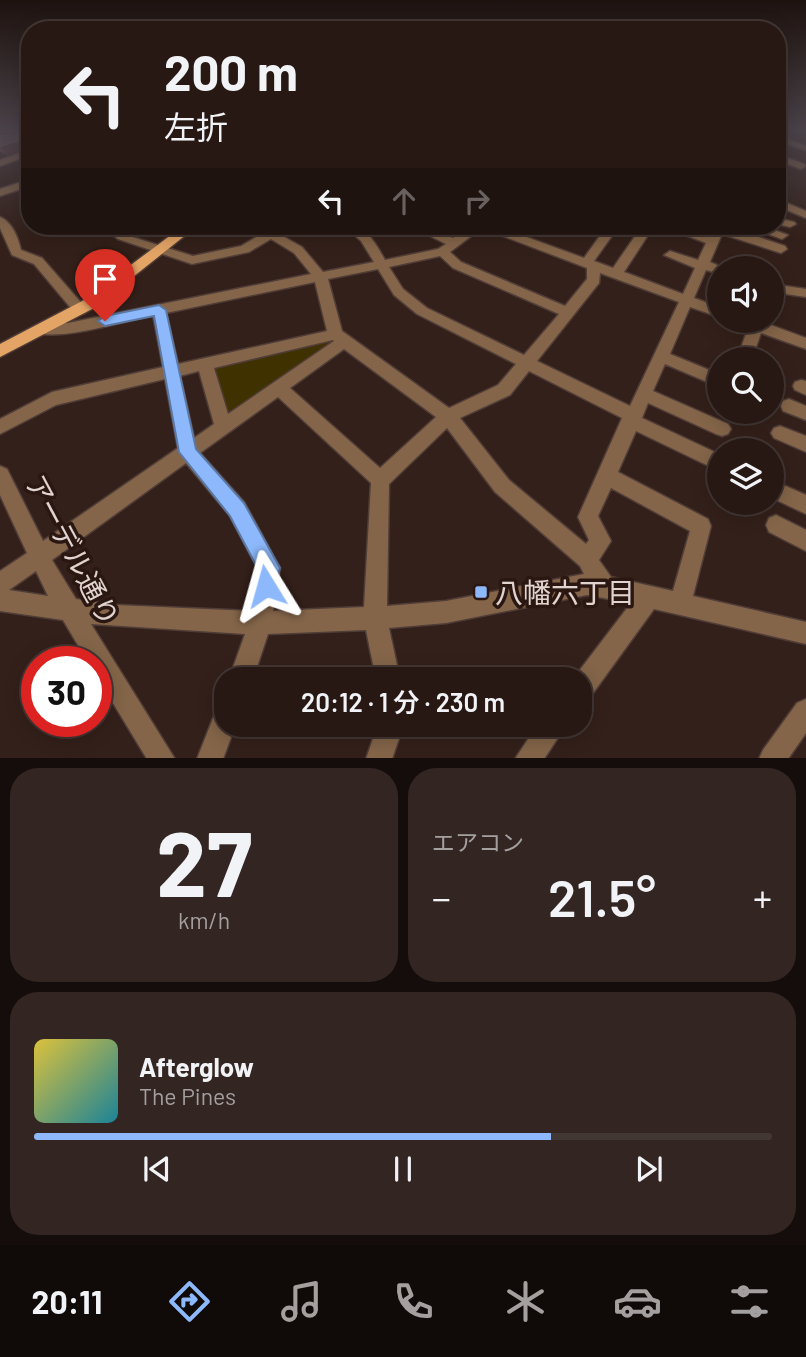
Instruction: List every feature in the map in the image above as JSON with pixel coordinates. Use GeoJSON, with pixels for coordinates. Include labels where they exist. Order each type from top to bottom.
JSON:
{"type":"FeatureCollection","features":[{"type":"Feature","properties":{"kind":"main road"},"geometry":{"type":"LineString","coordinates":[[0,351],[77,317],[180,235]]}},
{"type":"Feature","properties":{"kind":"street"},"geometry":{"type":"LineString","coordinates":[[0,193],[21,185]]}},
{"type":"Feature","properties":{"kind":"street"},"geometry":{"type":"LineString","coordinates":[[786,206],[806,215]]}},
{"type":"Feature","properties":{"kind":"street"},"geometry":{"type":"LineString","coordinates":[[0,220],[11,235],[16,252],[38,261],[77,317],[159,310],[384,265],[442,252],[465,235]]}},
{"type":"Feature","properties":{"kind":"street"},"geometry":{"type":"LineString","coordinates":[[786,223],[790,224]]}},
{"type":"Feature","properties":{"kind":"street"},"geometry":{"type":"LineString","coordinates":[[120,235],[192,260],[236,252],[267,235]]}},
{"type":"Feature","properties":{"kind":"street"},"geometry":{"type":"LineString","coordinates":[[284,235],[321,278],[339,338],[390,371],[448,416],[502,485],[587,559],[604,586]]}},
{"type":"Feature","properties":{"kind":"street"},"geometry":{"type":"LineString","coordinates":[[363,235],[384,265],[397,292],[422,310],[707,457]]}},
{"type":"Feature","properties":{"kind":"street"},"geometry":{"type":"LineString","coordinates":[[435,235],[454,243]]}},
{"type":"Feature","properties":{"kind":"street"},"geometry":{"type":"LineString","coordinates":[[521,235],[589,264],[707,308]]}},
{"type":"Feature","properties":{"kind":"street"},"geometry":{"type":"LineString","coordinates":[[385,667],[375,618],[380,480],[448,416],[504,390],[594,280],[589,264],[607,235]]}},
{"type":"Feature","properties":{"kind":"street"},"geometry":{"type":"LineString","coordinates":[[617,274],[642,235]]}},
{"type":"Feature","properties":{"kind":"street"},"geometry":{"type":"LineString","coordinates":[[587,559],[601,541],[588,517],[716,235]]}},
{"type":"Feature","properties":{"kind":"street"},"geometry":{"type":"LineString","coordinates":[[728,235],[777,249]]}},
{"type":"Feature","properties":{"kind":"street"},"geometry":{"type":"LineString","coordinates":[[442,252],[457,265],[568,312]]}},
{"type":"Feature","properties":{"kind":"street"},"geometry":{"type":"LineString","coordinates":[[670,255],[707,266]]}},
{"type":"Feature","properties":{"kind":"street"},"geometry":{"type":"LineString","coordinates":[[784,292],[806,293]]}},
{"type":"Feature","properties":{"kind":"street"},"geometry":{"type":"LineString","coordinates":[[159,310],[188,452],[237,509],[269,568],[260,623],[245,667]]}},
{"type":"Feature","properties":{"kind":"street"},"geometry":{"type":"LineString","coordinates":[[776,333],[806,344]]}},
{"type":"Feature","properties":{"kind":"street"},"geometry":{"type":"LineString","coordinates":[[0,427],[52,399],[172,371],[339,338]]}},
{"type":"Feature","properties":{"kind":"street"},"geometry":{"type":"LineString","coordinates":[[0,584],[279,388],[339,338]]}},
{"type":"Feature","properties":{"kind":"street"},"geometry":{"type":"LineString","coordinates":[[660,356],[707,376]]}},
{"type":"Feature","properties":{"kind":"street"},"geometry":{"type":"LineString","coordinates":[[205,364],[223,428]]}},
{"type":"Feature","properties":{"kind":"street"},"geometry":{"type":"LineString","coordinates":[[279,388],[380,480]]}},
{"type":"Feature","properties":{"kind":"street"},"geometry":{"type":"LineString","coordinates":[[643,393],[722,429]]}},
{"type":"Feature","properties":{"kind":"street"},"geometry":{"type":"LineString","coordinates":[[789,406],[806,413]]}},
{"type":"Feature","properties":{"kind":"street"},"geometry":{"type":"LineString","coordinates":[[780,433],[806,444]]}},
{"type":"Feature","properties":{"kind":"street","name":"アーデル通り"},"geometry":{"type":"LineString","coordinates":[[0,475],[67,608],[162,758]]}},
{"type":"Feature","properties":{"kind":"street"},"geometry":{"type":"LineString","coordinates":[[607,476],[701,526],[680,604]]}},
{"type":"Feature","properties":{"kind":"street"},"geometry":{"type":"LineString","coordinates":[[784,495],[806,505]]}},
{"type":"Feature","properties":{"kind":"street"},"geometry":{"type":"LineString","coordinates":[[776,525],[806,541]]}},
{"type":"Feature","properties":{"kind":"street"},"geometry":{"type":"LineString","coordinates":[[0,600],[116,616],[260,623],[446,612],[578,585],[604,586],[806,633]]}},
{"type":"Feature","properties":{"kind":"street"},"geometry":{"type":"LineString","coordinates":[[592,674],[649,597]]}},
{"type":"Feature","properties":{"kind":"street"},"geometry":{"type":"LineString","coordinates":[[776,757],[806,712]]}},
{"type":"Feature","properties":{"kind":"street"},"geometry":{"type":"LineString","coordinates":[[210,758],[218,737]]}},
{"type":"Feature","properties":{"kind":"street"},"geometry":{"type":"LineString","coordinates":[[380,758],[387,737]]}},
{"type":"Feature","properties":{"kind":"street"},"geometry":{"type":"LineString","coordinates":[[528,758],[544,737]]}},
{"type":"Feature","properties":{"kind":"shaded area"},"geometry":{"type":"Polygon","coordinates":[[[328,341],[331,344],[226,417],[211,368],[328,341]]]}},
{"type":"Feature","properties":{"kind":"place","name":"八幡六丁目"},"geometry":{"type":"Point","coordinates":[481,592]}},
{"type":"Feature","properties":{"kind":"route"},"geometry":{"type":"LineString","coordinates":[[105,321],[159,310],[188,452],[237,509],[269,568],[266,586]]}}]}
